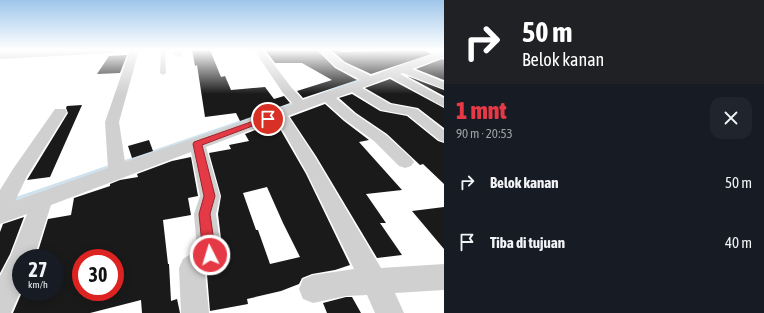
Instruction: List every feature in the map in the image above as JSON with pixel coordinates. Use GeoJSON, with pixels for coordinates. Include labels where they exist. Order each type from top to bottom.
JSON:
{"type":"FeatureCollection","features":[{"type":"Feature","properties":{"kind":"street"},"geometry":{"type":"LineString","coordinates":[[117,174],[112,122],[120,102],[131,65]]}},
{"type":"Feature","properties":{"kind":"street"},"geometry":{"type":"LineString","coordinates":[[269,65],[287,90],[302,106]]}},
{"type":"Feature","properties":{"kind":"street"},"geometry":{"type":"LineString","coordinates":[[340,65],[372,81]]}},
{"type":"Feature","properties":{"kind":"street"},"geometry":{"type":"LineString","coordinates":[[0,215],[327,97],[421,65]]}},
{"type":"Feature","properties":{"kind":"street"},"geometry":{"type":"LineString","coordinates":[[398,72],[444,86]]}},
{"type":"Feature","properties":{"kind":"street"},"geometry":{"type":"LineString","coordinates":[[398,72],[444,103]]}},
{"type":"Feature","properties":{"kind":"street"},"geometry":{"type":"LineString","coordinates":[[354,88],[386,107],[412,112],[444,136]]}},
{"type":"Feature","properties":{"kind":"street"},"geometry":{"type":"LineString","coordinates":[[327,97],[350,117],[380,138],[405,162]]}},
{"type":"Feature","properties":{"kind":"street"},"geometry":{"type":"LineString","coordinates":[[0,209],[19,174],[60,112]]}},
{"type":"Feature","properties":{"kind":"street"},"geometry":{"type":"LineString","coordinates":[[280,115],[295,137],[375,282],[390,313]]}},
{"type":"Feature","properties":{"kind":"street"},"geometry":{"type":"LineString","coordinates":[[195,313],[192,268],[207,259],[210,255],[205,214],[210,196],[197,144]]}},
{"type":"Feature","properties":{"kind":"street"},"geometry":{"type":"LineString","coordinates":[[25,249],[42,201]]}},
{"type":"Feature","properties":{"kind":"street"},"geometry":{"type":"LineString","coordinates":[[313,289],[346,283],[444,277]]}},
{"type":"Feature","properties":{"kind":"street"},"geometry":{"type":"LineString","coordinates":[[0,305],[12,280]]}},
{"type":"Feature","properties":{"kind":"lane"},"geometry":{"type":"LineString","coordinates":[[163,65],[163,73]]}},
{"type":"Feature","properties":{"kind":"building"},"geometry":{"type":"Polygon","coordinates":[[[103,65],[123,65],[120,73],[97,74],[103,65]]]}},
{"type":"Feature","properties":{"kind":"building"},"geometry":{"type":"Polygon","coordinates":[[[195,65],[216,65],[221,77],[225,76],[231,90],[265,87],[274,99],[284,96],[290,103],[240,121],[236,113],[205,117],[197,65],[195,66],[195,65]]]}},
{"type":"Feature","properties":{"kind":"building"},"geometry":{"type":"Polygon","coordinates":[[[305,65],[332,65],[357,80],[303,98],[297,91],[332,80],[305,65]]]}},
{"type":"Feature","properties":{"kind":"building"},"geometry":{"type":"Polygon","coordinates":[[[351,65],[399,65],[371,74],[351,65]]]}},
{"type":"Feature","properties":{"kind":"building"},"geometry":{"type":"Polygon","coordinates":[[[427,65],[444,65],[444,80],[416,69],[427,65]]]}},
{"type":"Feature","properties":{"kind":"building"},"geometry":{"type":"Polygon","coordinates":[[[407,76],[444,90],[444,96],[407,76]]]}},
{"type":"Feature","properties":{"kind":"building"},"geometry":{"type":"Polygon","coordinates":[[[390,79],[444,108],[444,128],[418,108],[391,103],[365,88],[390,79]]]}},
{"type":"Feature","properties":{"kind":"building"},"geometry":{"type":"Polygon","coordinates":[[[352,94],[380,111],[407,116],[438,141],[444,143],[444,184],[423,164],[420,165],[387,134],[356,113],[339,98],[352,94]]]}},
{"type":"Feature","properties":{"kind":"building"},"geometry":{"type":"Polygon","coordinates":[[[325,104],[369,140],[359,142],[402,190],[366,194],[386,223],[380,223],[402,255],[377,258],[316,156],[290,117],[325,104]]]}},
{"type":"Feature","properties":{"kind":"building"},"geometry":{"type":"Polygon","coordinates":[[[82,105],[50,177],[27,180],[68,113],[66,108],[67,106],[82,105]]]}},
{"type":"Feature","properties":{"kind":"building"},"geometry":{"type":"Polygon","coordinates":[[[276,122],[306,174],[350,265],[335,270],[312,274],[302,278],[299,284],[281,291],[247,299],[248,304],[210,311],[207,274],[210,271],[222,269],[221,261],[223,255],[218,214],[221,196],[209,153],[231,149],[229,145],[249,141],[245,134],[276,122]],[[267,187],[243,193],[270,264],[300,257],[267,187]]]}},
{"type":"Feature","properties":{"kind":"building"},"geometry":{"type":"Polygon","coordinates":[[[149,140],[153,151],[132,158],[128,146],[149,140]]]}},
{"type":"Feature","properties":{"kind":"building"},"geometry":{"type":"Polygon","coordinates":[[[191,157],[198,196],[188,198],[191,215],[163,220],[169,264],[171,301],[177,299],[180,313],[142,313],[141,300],[90,313],[13,313],[18,301],[64,301],[64,249],[39,249],[48,219],[71,215],[74,198],[110,186],[110,184],[120,180],[138,177],[137,174],[172,161],[191,157]]]}},
{"type":"Feature","properties":{"kind":"building"},"geometry":{"type":"Polygon","coordinates":[[[444,207],[444,249],[412,211],[444,207]]]}},
{"type":"Feature","properties":{"kind":"building"},"geometry":{"type":"Polygon","coordinates":[[[24,217],[10,254],[0,273],[0,232],[3,224],[24,217]]]}},
{"type":"Feature","properties":{"kind":"building"},"geometry":{"type":"Polygon","coordinates":[[[346,297],[352,297],[361,313],[327,313],[323,303],[346,297]]]}},
{"type":"Feature","properties":{"kind":"waterway"},"geometry":{"type":"LineString","coordinates":[[381,73],[404,65]]}},
{"type":"Feature","properties":{"kind":"waterway"},"geometry":{"type":"LineString","coordinates":[[299,102],[362,79]]}},
{"type":"Feature","properties":{"kind":"waterway"},"geometry":{"type":"LineString","coordinates":[[121,163],[295,103]]}},
{"type":"Feature","properties":{"kind":"waterway"},"geometry":{"type":"LineString","coordinates":[[15,200],[112,166]]}},
{"type":"Feature","properties":{"kind":"route"},"geometry":{"type":"LineString","coordinates":[[210,255],[205,214],[210,196],[197,144],[268,119]]}}]}
